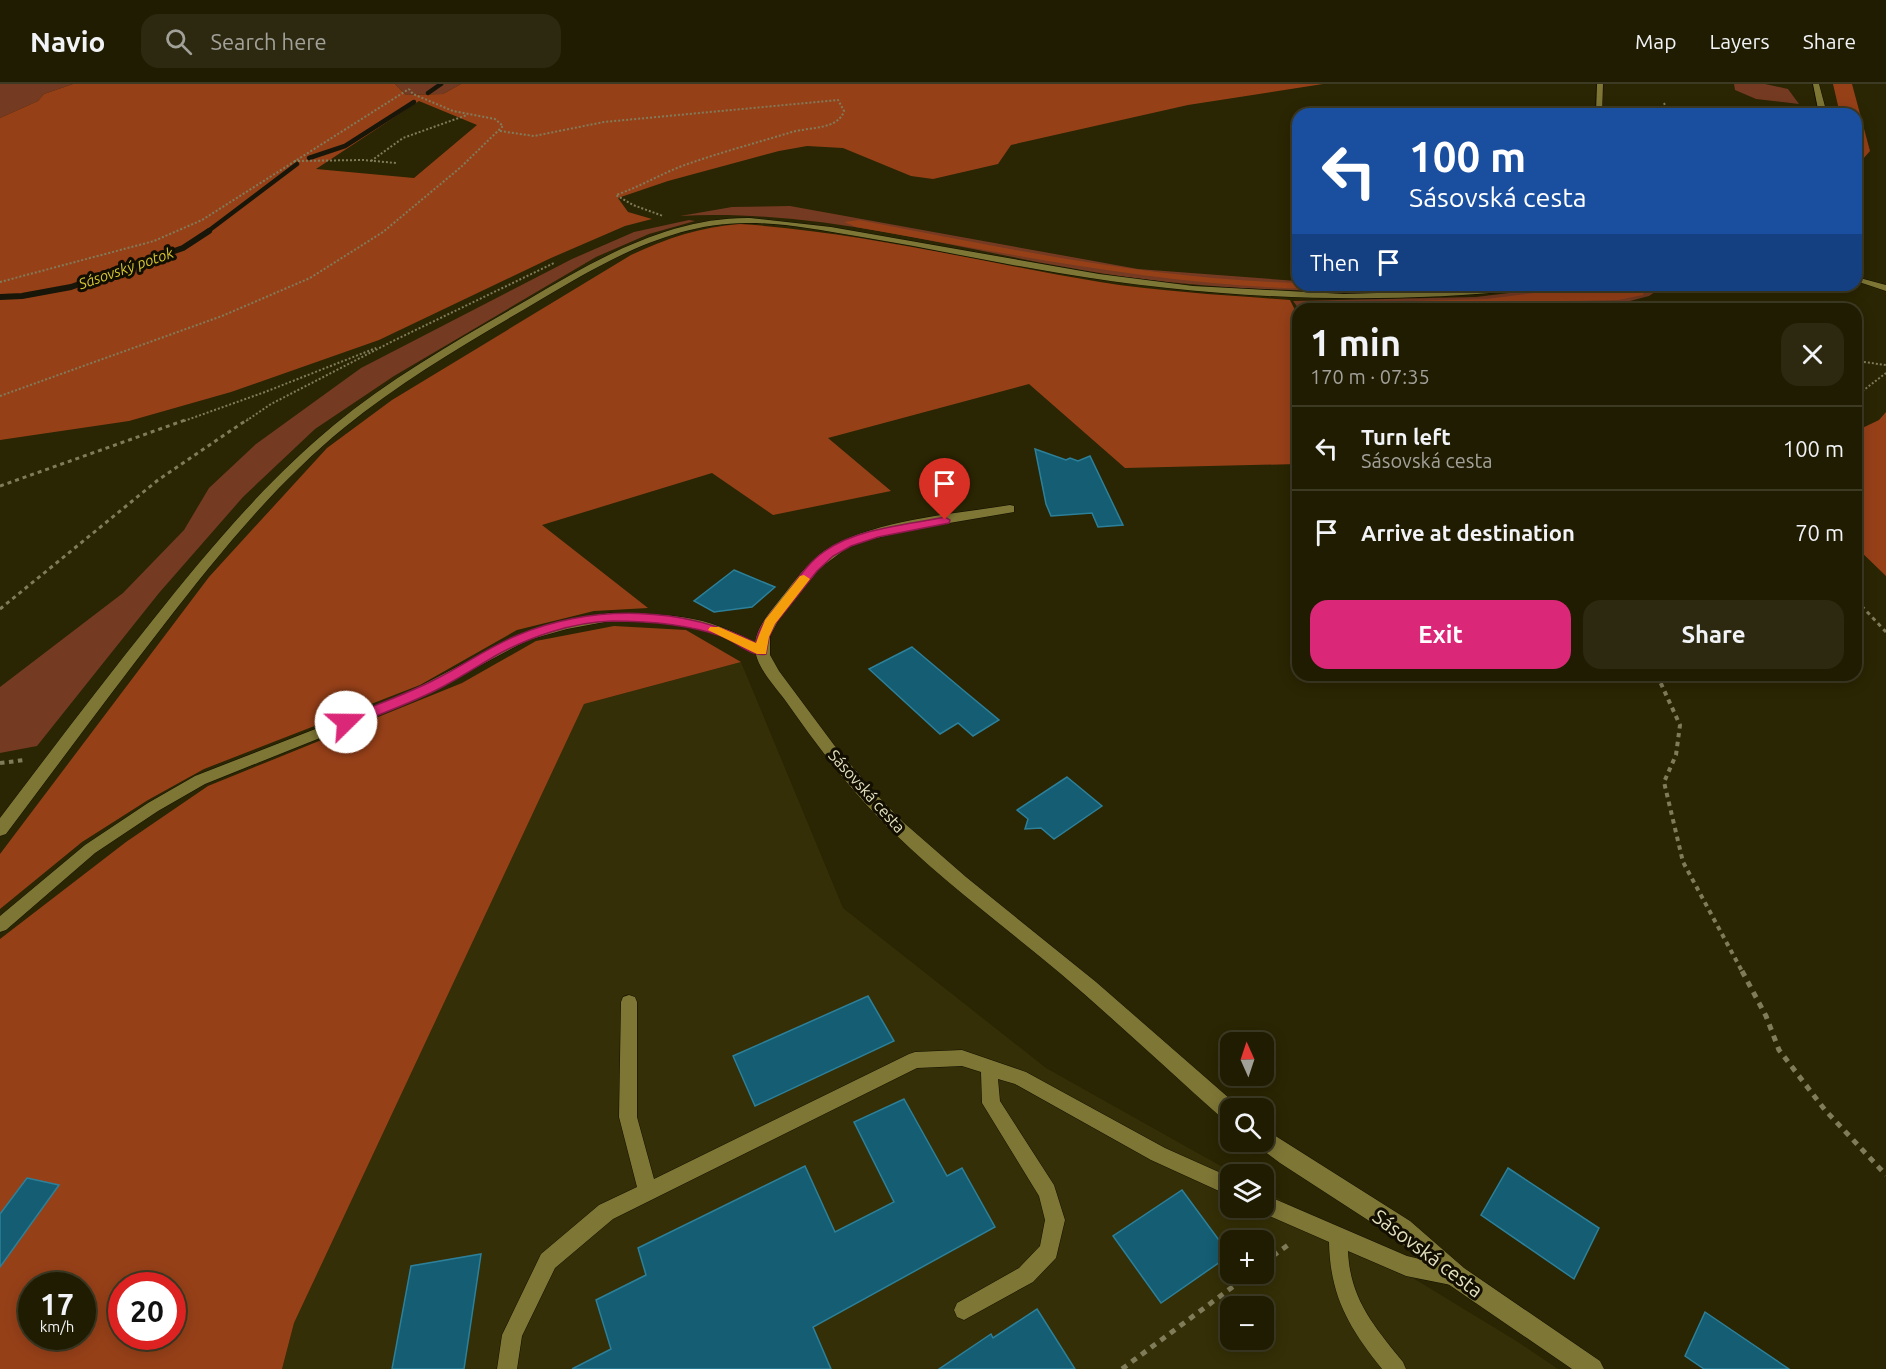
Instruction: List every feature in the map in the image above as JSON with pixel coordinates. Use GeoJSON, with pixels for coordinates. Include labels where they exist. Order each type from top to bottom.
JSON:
{"type":"FeatureCollection","features":[{"type":"Feature","properties":{"kind":"street"},"geometry":{"type":"LineString","coordinates":[[1816,84],[1822,108]]}},
{"type":"Feature","properties":{"kind":"street"},"geometry":{"type":"LineString","coordinates":[[0,830],[191,579],[252,510],[316,446],[385,393],[492,325],[587,270],[659,236],[713,222],[764,221],[844,231],[1143,283],[1251,292],[1387,295],[1483,291]]}},
{"type":"Feature","properties":{"kind":"street"},"geometry":{"type":"LineString","coordinates":[[762,651],[763,637],[770,623],[812,568],[847,543],[875,534],[1010,509]]}},
{"type":"Feature","properties":{"kind":"street","name":"Sásovská cesta"},"geometry":{"type":"LineString","coordinates":[[762,651],[818,736],[857,785],[897,826],[960,882],[1069,970],[1220,1103]]}},
{"type":"Feature","properties":{"kind":"street","name":"Sásovská cesta"},"geometry":{"type":"LineString","coordinates":[[1274,1146],[1402,1229],[1456,1276],[1592,1369]]}},
{"type":"Feature","properties":{"kind":"lane"},"geometry":{"type":"LineString","coordinates":[[1599,108],[1600,84]]}},
{"type":"Feature","properties":{"kind":"lane"},"geometry":{"type":"LineString","coordinates":[[1862,281],[1886,288]]}},
{"type":"Feature","properties":{"kind":"lane"},"geometry":{"type":"LineString","coordinates":[[0,925],[90,849],[153,807],[200,780],[410,697],[524,637],[566,625],[610,617],[651,618],[693,623],[710,628],[762,651]]}},
{"type":"Feature","properties":{"kind":"lane"},"geometry":{"type":"LineString","coordinates":[[629,1002],[628,1117],[648,1192]]}},
{"type":"Feature","properties":{"kind":"lane"},"geometry":{"type":"LineString","coordinates":[[507,1369],[512,1335],[548,1261],[606,1212],[915,1060],[962,1058],[1020,1078],[1158,1154],[1220,1182]]}},
{"type":"Feature","properties":{"kind":"lane"},"geometry":{"type":"LineString","coordinates":[[964,1310],[1026,1275],[1049,1251],[1054,1220],[1047,1192],[991,1103],[989,1067]]}},
{"type":"Feature","properties":{"kind":"lane"},"geometry":{"type":"LineString","coordinates":[[1274,1208],[1406,1266],[1456,1276]]}},
{"type":"Feature","properties":{"kind":"lane"},"geometry":{"type":"LineString","coordinates":[[1338,1236],[1340,1273],[1347,1302],[1365,1330],[1396,1369]]}},
{"type":"Feature","properties":{"kind":"path"},"geometry":{"type":"LineString","coordinates":[[0,396],[222,316],[310,278],[383,232],[503,126],[495,119],[453,111],[413,94],[409,89],[409,84]]}},
{"type":"Feature","properties":{"kind":"path"},"geometry":{"type":"LineString","coordinates":[[0,282],[154,241],[202,220],[409,89]]}},
{"type":"Feature","properties":{"kind":"path"},"geometry":{"type":"LineString","coordinates":[[500,131],[534,136],[604,122],[838,100],[844,111],[842,117],[831,125],[800,130],[694,162],[645,182],[640,187],[616,195],[638,208],[654,211],[668,218]]}},
{"type":"Feature","properties":{"kind":"path"},"geometry":{"type":"LineString","coordinates":[[1664,103],[1666,108]]}},
{"type":"Feature","properties":{"kind":"path"},"geometry":{"type":"LineString","coordinates":[[371,160],[403,138],[467,114]]}},
{"type":"Feature","properties":{"kind":"path"},"geometry":{"type":"LineString","coordinates":[[294,161],[371,160],[396,163]]}},
{"type":"Feature","properties":{"kind":"path"},"geometry":{"type":"LineString","coordinates":[[0,486],[265,392],[393,341],[271,404],[202,448],[158,480],[0,609]]}},
{"type":"Feature","properties":{"kind":"path"},"geometry":{"type":"LineString","coordinates":[[1862,362],[1886,365]]}},
{"type":"Feature","properties":{"kind":"path"},"geometry":{"type":"LineString","coordinates":[[1862,391],[1886,373]]}},
{"type":"Feature","properties":{"kind":"path"},"geometry":{"type":"LineString","coordinates":[[1862,606],[1886,632]]}},
{"type":"Feature","properties":{"kind":"path"},"geometry":{"type":"LineString","coordinates":[[1660,681],[1680,725],[1676,755],[1664,782],[1683,862],[1766,1016],[1779,1050],[1825,1110],[1886,1175]]}},
{"type":"Feature","properties":{"kind":"path"},"geometry":{"type":"LineString","coordinates":[[1274,1255],[1291,1242],[1302,1221]]}},
{"type":"Feature","properties":{"kind":"path"},"geometry":{"type":"LineString","coordinates":[[1122,1369],[1237,1284]]}},
{"type":"Feature","properties":{"kind":"shaded area"},"geometry":{"type":"Polygon","coordinates":[[[0,84],[73,84],[44,94],[38,101],[0,118],[0,84]]]}},
{"type":"Feature","properties":{"kind":"shaded area"},"geometry":{"type":"Polygon","coordinates":[[[73,84],[395,84],[406,95],[443,94],[461,84],[1323,84],[1188,105],[1011,145],[998,164],[933,179],[911,176],[843,148],[807,146],[779,151],[668,181],[618,198],[628,212],[652,219],[625,226],[551,258],[379,340],[231,392],[129,421],[0,440],[0,118],[38,101],[44,94],[73,84]],[[419,101],[316,169],[414,178],[477,125],[419,101]]]}},
{"type":"Feature","properties":{"kind":"shaded area"},"geometry":{"type":"Polygon","coordinates":[[[395,84],[461,84],[443,94],[406,95],[395,84]]]}},
{"type":"Feature","properties":{"kind":"shaded area"},"geometry":{"type":"Polygon","coordinates":[[[1734,84],[1765,84],[1788,89],[1799,104],[1756,99],[1735,90],[1734,84]]]}},
{"type":"Feature","properties":{"kind":"shaded area"},"geometry":{"type":"Polygon","coordinates":[[[1833,84],[1852,84],[1858,108],[1839,108],[1833,84]]]}},
{"type":"Feature","properties":{"kind":"shaded area"},"geometry":{"type":"Polygon","coordinates":[[[1862,121],[1870,151],[1862,160],[1862,121]]]}},
{"type":"Feature","properties":{"kind":"shaded area"},"geometry":{"type":"Polygon","coordinates":[[[790,206],[1138,269],[1292,281],[1292,290],[1156,281],[1106,274],[840,225],[734,215],[680,216],[732,207],[790,206]]]}},
{"type":"Feature","properties":{"kind":"shaded area"},"geometry":{"type":"Polygon","coordinates":[[[689,220],[695,221],[649,234],[596,257],[394,376],[315,429],[243,497],[159,593],[37,746],[0,753],[0,687],[123,593],[184,530],[209,488],[256,444],[361,368],[572,259],[634,232],[689,220]]]}},
{"type":"Feature","properties":{"kind":"shaded area"},"geometry":{"type":"Polygon","coordinates":[[[859,220],[1132,269],[1292,283],[1292,288],[1244,286],[1114,271],[856,227],[844,222],[859,220]]]}},
{"type":"Feature","properties":{"kind":"shaded area"},"geometry":{"type":"Polygon","coordinates":[[[740,224],[785,228],[920,248],[1123,285],[1290,300],[1292,304],[1292,464],[1125,468],[1029,384],[828,438],[891,491],[773,515],[712,473],[542,525],[648,608],[594,611],[517,630],[420,685],[204,769],[148,800],[82,842],[0,909],[0,854],[209,577],[327,448],[392,400],[631,255],[684,234],[740,224]]]}},
{"type":"Feature","properties":{"kind":"shaded area"},"geometry":{"type":"Polygon","coordinates":[[[1526,291],[1656,291],[1649,296],[1626,302],[1610,303],[1294,303],[1293,301],[1476,297],[1526,291]]]}},
{"type":"Feature","properties":{"kind":"shaded area"},"geometry":{"type":"Polygon","coordinates":[[[1548,291],[1644,291],[1643,295],[1618,300],[1544,303],[1368,303],[1487,299],[1548,291]]]}},
{"type":"Feature","properties":{"kind":"shaded area"},"geometry":{"type":"Polygon","coordinates":[[[1886,412],[1886,576],[1862,553],[1862,428],[1879,420],[1886,412]]]}},
{"type":"Feature","properties":{"kind":"shaded area"},"geometry":{"type":"Polygon","coordinates":[[[614,626],[686,630],[741,662],[584,704],[294,1323],[282,1369],[0,1369],[0,939],[126,842],[208,786],[462,683],[536,641],[614,626]]]}},
{"type":"Feature","properties":{"kind":"shaded area"},"geometry":{"type":"Polygon","coordinates":[[[741,662],[843,908],[1046,1068],[1220,1166],[1220,1218],[1274,1218],[1274,1196],[1326,1225],[1518,1342],[1558,1369],[282,1369],[294,1323],[584,704],[741,662]]]}},
{"type":"Feature","properties":{"kind":"building"},"geometry":{"type":"Polygon","coordinates":[[[1035,449],[1066,460],[1070,458],[1078,461],[1090,456],[1123,525],[1098,527],[1092,513],[1051,516],[1046,504],[1035,449]]]}},
{"type":"Feature","properties":{"kind":"building"},"geometry":{"type":"Polygon","coordinates":[[[734,570],[775,587],[752,607],[714,612],[694,601],[734,570]]]}},
{"type":"Feature","properties":{"kind":"building"},"geometry":{"type":"Polygon","coordinates":[[[912,647],[999,720],[973,736],[958,723],[940,734],[869,669],[912,647]]]}},
{"type":"Feature","properties":{"kind":"building"},"geometry":{"type":"Polygon","coordinates":[[[1067,777],[1102,806],[1054,839],[1041,828],[1025,829],[1028,819],[1017,810],[1067,777]]]}},
{"type":"Feature","properties":{"kind":"building"},"geometry":{"type":"Polygon","coordinates":[[[868,996],[894,1041],[755,1106],[733,1056],[868,996]]]}},
{"type":"Feature","properties":{"kind":"building"},"geometry":{"type":"Polygon","coordinates":[[[904,1099],[947,1176],[962,1168],[995,1227],[813,1327],[831,1369],[572,1369],[611,1349],[596,1300],[646,1275],[638,1248],[805,1166],[835,1232],[894,1202],[854,1122],[904,1099]]]}},
{"type":"Feature","properties":{"kind":"building"},"geometry":{"type":"Polygon","coordinates":[[[1508,1168],[1599,1228],[1574,1279],[1481,1215],[1508,1168]]]}},
{"type":"Feature","properties":{"kind":"building"},"geometry":{"type":"Polygon","coordinates":[[[27,1178],[59,1185],[0,1267],[0,1214],[27,1178]]]}},
{"type":"Feature","properties":{"kind":"building"},"geometry":{"type":"Polygon","coordinates":[[[1182,1190],[1220,1241],[1220,1262],[1161,1303],[1113,1236],[1182,1190]]]}},
{"type":"Feature","properties":{"kind":"building"},"geometry":{"type":"Polygon","coordinates":[[[481,1254],[464,1369],[392,1369],[411,1266],[481,1254]]]}},
{"type":"Feature","properties":{"kind":"building"},"geometry":{"type":"Polygon","coordinates":[[[1037,1309],[1075,1369],[939,1369],[991,1334],[993,1338],[1037,1309]]]}},
{"type":"Feature","properties":{"kind":"building"},"geometry":{"type":"Polygon","coordinates":[[[1705,1312],[1789,1369],[1704,1369],[1685,1356],[1705,1312]]]}},
{"type":"Feature","properties":{"kind":"waterway","name":"Sásovský potok"},"geometry":{"type":"LineString","coordinates":[[428,93],[441,84]]}},
{"type":"Feature","properties":{"kind":"waterway","name":"Sásovský potok"},"geometry":{"type":"LineString","coordinates":[[309,158],[345,146],[414,102]]}},
{"type":"Feature","properties":{"kind":"waterway","name":"Sásovský potok"},"geometry":{"type":"LineString","coordinates":[[207,232],[297,164]]}},
{"type":"Feature","properties":{"kind":"waterway","name":"Sásovský potok"},"geometry":{"type":"LineString","coordinates":[[0,297],[22,296],[71,287],[183,248],[209,231]]}},
{"type":"Feature","properties":{"kind":"slow traffic"},"geometry":{"type":"LineString","coordinates":[[714,630],[728,634],[762,651],[763,637],[770,623],[804,579]]}},
{"type":"Feature","properties":{"kind":"route"},"geometry":{"type":"LineString","coordinates":[[346,722],[438,684],[524,637],[566,625],[610,617],[651,618],[693,623],[728,634],[762,651],[763,637],[770,623],[812,568],[829,554],[847,543],[875,534],[945,520]]}}]}
